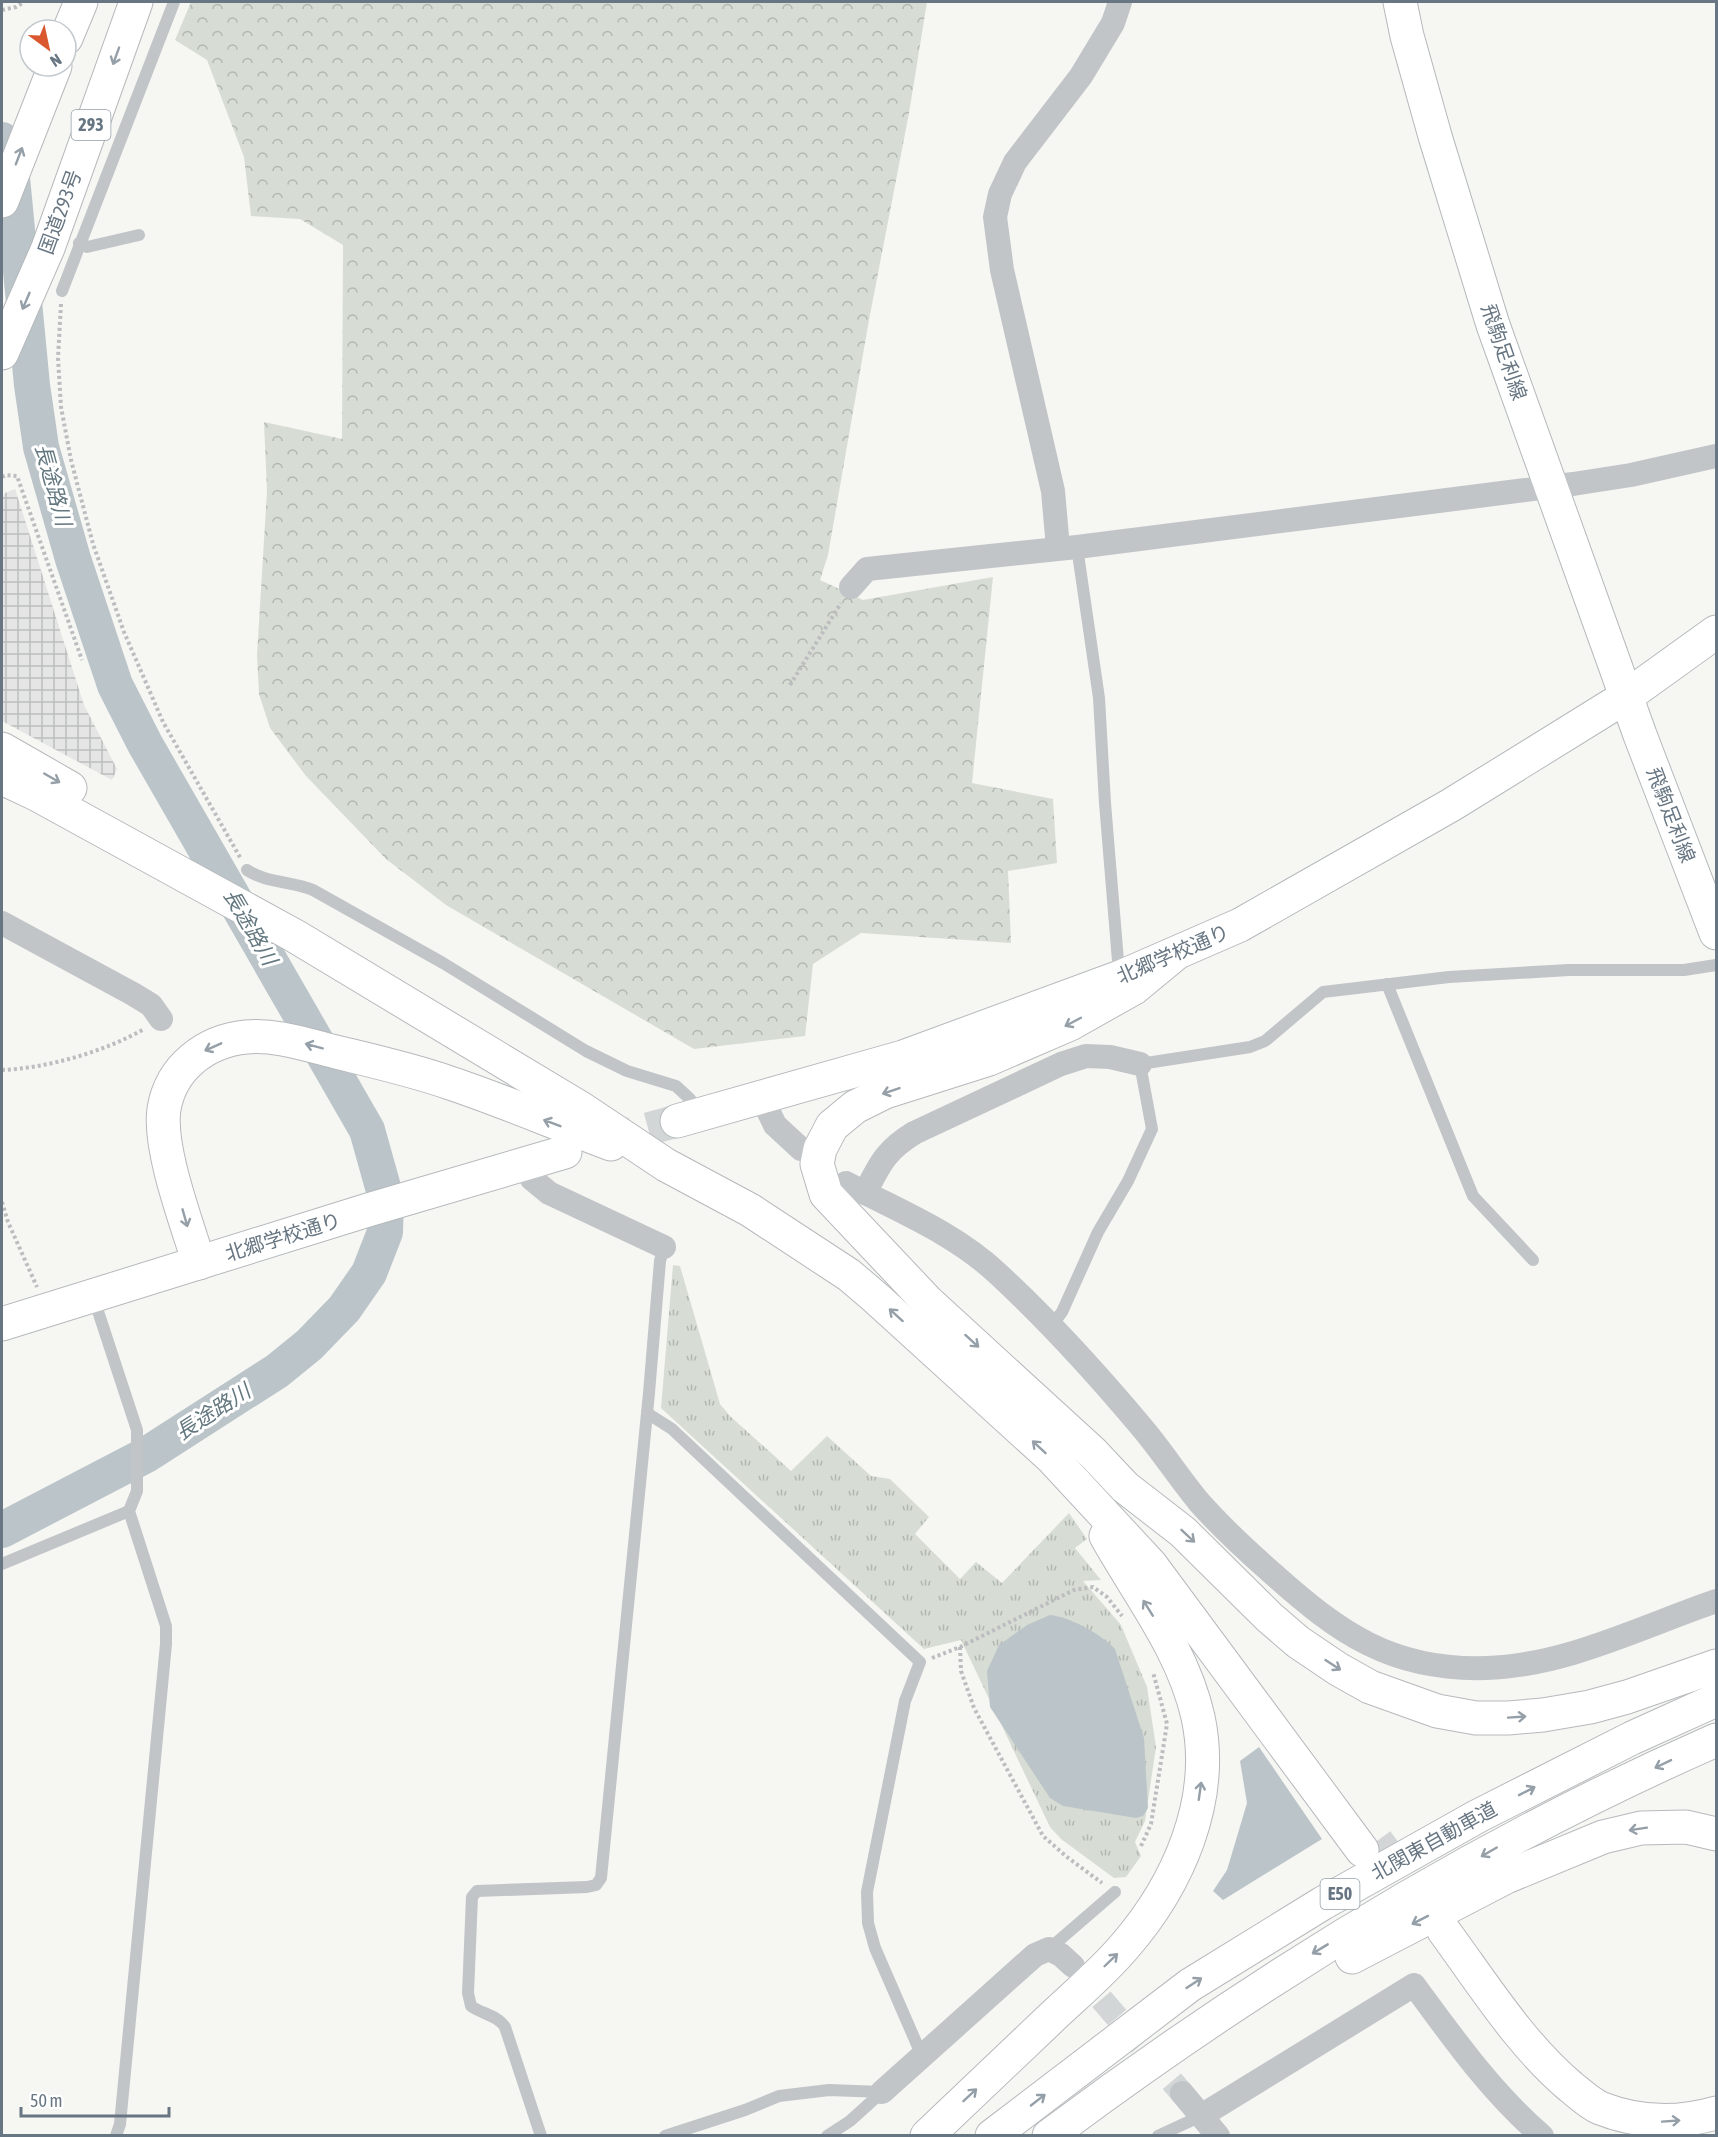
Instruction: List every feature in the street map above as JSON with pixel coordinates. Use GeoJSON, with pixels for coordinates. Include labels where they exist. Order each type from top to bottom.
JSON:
{"type":"FeatureCollection","features":[{"type":"Feature","properties":{"kind":"main road"},"geometry":{"type":"LineString","coordinates":[[74,18],[81,2]]}},
{"type":"Feature","properties":{"kind":"main road","name":"国道293号"},"geometry":{"type":"LineString","coordinates":[[2,353],[17,321],[63,246],[136,2]]}},
{"type":"Feature","properties":{"kind":"main road","name":"飛駒足利線"},"geometry":{"type":"LineString","coordinates":[[1400,2],[1413,58],[1494,325],[1627,696],[1716,933]]}},
{"type":"Feature","properties":{"kind":"main road"},"geometry":{"type":"LineString","coordinates":[[2,201],[50,78]]}},
{"type":"Feature","properties":{"kind":"main road"},"geometry":{"type":"LineString","coordinates":[[1627,696],[1716,632]]}},
{"type":"Feature","properties":{"kind":"main road","name":"北郷学校通り"},"geometry":{"type":"LineString","coordinates":[[689,1117],[903,1057],[1174,955],[1240,925],[1356,861],[1451,806],[1627,696]]}},
{"type":"Feature","properties":{"kind":"main road"},"geometry":{"type":"LineString","coordinates":[[2,749],[171,856],[843,1245],[928,1302]]}},
{"type":"Feature","properties":{"kind":"main road"},"geometry":{"type":"LineString","coordinates":[[2,778],[171,856]]}},
{"type":"Feature","properties":{"kind":"main road"},"geometry":{"type":"LineString","coordinates":[[295,926],[666,1165],[750,1210],[849,1275],[876,1298],[1052,1458],[1151,1565],[1370,1846],[1167,1556],[1125,1488]]}},
{"type":"Feature","properties":{"kind":"main road"},"geometry":{"type":"LineString","coordinates":[[1174,955],[1134,988],[1070,1024],[989,1059],[885,1092],[855,1107],[832,1126],[820,1149],[818,1164],[826,1194],[928,1302],[1068,1430],[1125,1488],[1183,1532],[1269,1617],[1298,1642],[1370,1687],[1437,1712],[1476,1718],[1543,1715],[1590,1707],[1627,1697],[1716,1666]]}},
{"type":"Feature","properties":{"kind":"main road"},"geometry":{"type":"LineString","coordinates":[[199,1263],[168,1157],[164,1132],[164,1110],[168,1094],[184,1067],[196,1055],[230,1040],[249,1037],[296,1042],[449,1082],[666,1165]]}},
{"type":"Feature","properties":{"kind":"main road","name":"北郷学校通り"},"geometry":{"type":"LineString","coordinates":[[2,1324],[368,1210],[565,1152]]}},
{"type":"Feature","properties":{"kind":"main road"},"geometry":{"type":"LineString","coordinates":[[927,2136],[1124,1947],[1161,1898],[1194,1823],[1202,1786],[1202,1749],[1198,1718],[1191,1693],[1174,1649],[1131,1581],[1080,1489]]}},
{"type":"Feature","properties":{"kind":"main road","name":"北関東自動車道"},"geometry":{"type":"LineString","coordinates":[[992,2136],[1190,1985],[1323,1903],[1478,1816],[1632,1738],[1716,1700]]}},
{"type":"Feature","properties":{"kind":"main road","name":"北関東自動車道"},"geometry":{"type":"LineString","coordinates":[[1049,2136],[1108,2091],[1320,1949],[1510,1840],[1716,1740]]}},
{"type":"Feature","properties":{"kind":"main road"},"geometry":{"type":"LineString","coordinates":[[1108,2091],[1221,2034],[1308,1981],[1389,1936],[1506,1877],[1603,1837],[1641,1828],[1686,1827],[1716,1834]]}},
{"type":"Feature","properties":{"kind":"main road"},"geometry":{"type":"LineString","coordinates":[[1630,2136],[1620,2134],[1592,2121],[1563,2103],[1534,2080],[1503,2043],[1436,1936],[1550,2069],[1599,2108],[1626,2116],[1659,2121],[1694,2119],[1716,2113]]}},
{"type":"Feature","properties":{"kind":"main road"},"geometry":{"type":"LineString","coordinates":[[1707,2136],[1716,2133]]}},
{"type":"Feature","properties":{"kind":"street"},"geometry":{"type":"LineString","coordinates":[[1068,547],[1002,270],[995,218],[1000,194],[1015,162],[1081,76],[1113,23],[1120,2]]}},
{"type":"Feature","properties":{"kind":"street"},"geometry":{"type":"LineString","coordinates":[[851,587],[867,569],[1068,547],[1552,487],[1631,475],[1716,456]]}},
{"type":"Feature","properties":{"kind":"street"},"geometry":{"type":"LineString","coordinates":[[2,923],[133,994],[151,1005],[161,1019]]}},
{"type":"Feature","properties":{"kind":"street"},"geometry":{"type":"LineString","coordinates":[[1140,1064],[1086,1056],[1061,1064],[914,1133],[896,1144],[855,1188],[945,1234],[978,1256],[1051,1326],[1141,1427],[1199,1502],[1256,1559],[1330,1622],[1357,1639],[1410,1661],[1477,1668],[1516,1666],[1550,1659],[1716,1600]]}},
{"type":"Feature","properties":{"kind":"street"},"geometry":{"type":"LineString","coordinates":[[761,1096],[775,1125],[801,1149]]}},
{"type":"Feature","properties":{"kind":"street"},"geometry":{"type":"LineString","coordinates":[[524,1165],[532,1179],[549,1193],[664,1247]]}},
{"type":"Feature","properties":{"kind":"street"},"geometry":{"type":"LineString","coordinates":[[882,2092],[1035,1955],[1049,1949],[1061,1955],[1073,1966]]}},
{"type":"Feature","properties":{"kind":"street"},"geometry":{"type":"LineString","coordinates":[[1201,2116],[1414,1984],[1472,2064],[1518,2115],[1542,2136]]}},
{"type":"Feature","properties":{"kind":"street"},"geometry":{"type":"LineString","coordinates":[[1182,2093],[1218,2136]]}},
{"type":"Feature","properties":{"kind":"lane"},"geometry":{"type":"LineString","coordinates":[[62,291],[63,246],[174,2]]}},
{"type":"Feature","properties":{"kind":"lane"},"geometry":{"type":"LineString","coordinates":[[63,246],[87,248],[139,235]]}},
{"type":"Feature","properties":{"kind":"lane"},"geometry":{"type":"LineString","coordinates":[[1068,547],[1099,698],[1118,961],[1123,976]]}},
{"type":"Feature","properties":{"kind":"lane"},"geometry":{"type":"LineString","coordinates":[[247,870],[257,877],[297,883],[313,890],[443,963],[586,1051],[627,1071],[676,1086],[690,1099],[689,1117]]}},
{"type":"Feature","properties":{"kind":"lane"},"geometry":{"type":"LineString","coordinates":[[1051,1326],[1062,1312],[1098,1232],[1128,1181],[1152,1129],[1140,1064],[1250,1047],[1264,1041],[1323,992],[1449,977],[1569,970],[1684,970],[1716,965]]}},
{"type":"Feature","properties":{"kind":"lane"},"geometry":{"type":"LineString","coordinates":[[1387,984],[1473,1196],[1533,1260]]}},
{"type":"Feature","properties":{"kind":"lane"},"geometry":{"type":"LineString","coordinates":[[541,2136],[506,2027],[501,2021],[478,2012],[471,2006],[468,1994],[472,1897],[477,1891],[586,1887],[596,1885],[601,1878],[660,1261],[664,1247]]}},
{"type":"Feature","properties":{"kind":"lane"},"geometry":{"type":"LineString","coordinates":[[92,1295],[137,1430],[137,1491],[129,1511],[166,1626],[121,2112],[116,2136]]}},
{"type":"Feature","properties":{"kind":"lane"},"geometry":{"type":"LineString","coordinates":[[647,1413],[672,1429],[920,1662],[905,1701],[867,1892],[868,1923],[875,1948],[922,2056]]}},
{"type":"Feature","properties":{"kind":"lane"},"geometry":{"type":"LineString","coordinates":[[2,1564],[129,1511]]}},
{"type":"Feature","properties":{"kind":"lane"},"geometry":{"type":"LineString","coordinates":[[1049,1949],[1115,1892]]}},
{"type":"Feature","properties":{"kind":"lane"},"geometry":{"type":"LineString","coordinates":[[665,2136],[745,2110],[779,2096],[829,2090],[882,2092]]}},
{"type":"Feature","properties":{"kind":"lane"},"geometry":{"type":"LineString","coordinates":[[827,2136],[850,2121],[882,2092]]}},
{"type":"Feature","properties":{"kind":"lane"},"geometry":{"type":"LineString","coordinates":[[1158,2136],[1201,2116]]}},
{"type":"Feature","properties":{"kind":"path"},"geometry":{"type":"LineString","coordinates":[[2,10],[16,7],[24,2]]}},
{"type":"Feature","properties":{"kind":"path"},"geometry":{"type":"LineString","coordinates":[[62,291],[58,358],[62,407],[71,460],[93,544],[124,632],[163,722],[247,870]]}},
{"type":"Feature","properties":{"kind":"path"},"geometry":{"type":"LineString","coordinates":[[2,477],[17,476],[82,660]]}},
{"type":"Feature","properties":{"kind":"path"},"geometry":{"type":"LineString","coordinates":[[790,685],[851,587]]}},
{"type":"Feature","properties":{"kind":"path"},"geometry":{"type":"LineString","coordinates":[[2,1070],[13,1070],[67,1059],[108,1046],[161,1019]]}},
{"type":"Feature","properties":{"kind":"path"},"geometry":{"type":"LineString","coordinates":[[2,1202],[8,1222],[48,1309]]}},
{"type":"Feature","properties":{"kind":"path"},"geometry":{"type":"LineString","coordinates":[[920,1662],[960,1647],[1074,1590],[1093,1587],[1107,1597],[1127,1625]]}},
{"type":"Feature","properties":{"kind":"path"},"geometry":{"type":"LineString","coordinates":[[960,1647],[961,1671],[974,1707],[1043,1836],[1067,1857],[1115,1892]]}},
{"type":"Feature","properties":{"kind":"path"},"geometry":{"type":"LineString","coordinates":[[1142,1846],[1151,1824],[1167,1724],[1152,1671]]}},
{"type":"Feature","properties":{"kind":"shaded area"},"geometry":{"type":"Polygon","coordinates":[[[15,489],[84,705],[117,769],[112,780],[2,721],[2,500],[5,493],[15,489]]]}},
{"type":"Feature","properties":{"kind":"shaded area"},"geometry":{"type":"Polygon","coordinates":[[[1050,1615],[1085,1627],[1115,1649],[1144,1738],[1148,1808],[1143,1816],[1136,1818],[1063,1806],[1050,1798],[990,1707],[987,1671],[999,1645],[1027,1625],[1050,1615]]]}},
{"type":"Feature","properties":{"kind":"shaded area"},"geometry":{"type":"Polygon","coordinates":[[[1259,1747],[1322,1839],[1223,1900],[1213,1891],[1227,1870],[1247,1803],[1240,1761],[1259,1747]]]}},
{"type":"Feature","properties":{"kind":"green space"},"geometry":{"type":"Polygon","coordinates":[[[191,2],[927,2],[909,113],[869,320],[828,555],[820,580],[863,600],[993,577],[972,783],[1053,799],[1057,863],[1008,871],[1011,943],[861,933],[813,964],[805,1036],[694,1049],[446,905],[386,859],[306,776],[270,728],[259,694],[257,655],[267,491],[264,422],[342,439],[343,245],[300,219],[251,216],[244,157],[207,60],[175,40],[191,2]]]}},
{"type":"Feature","properties":{"kind":"green space"},"geometry":{"type":"Polygon","coordinates":[[[673,1265],[680,1266],[720,1404],[730,1416],[791,1471],[827,1436],[871,1476],[890,1479],[929,1517],[915,1534],[960,1579],[976,1562],[1002,1583],[1069,1513],[1087,1539],[1075,1548],[1101,1580],[1083,1581],[1121,1625],[1147,1687],[1156,1747],[1145,1821],[1135,1842],[1141,1856],[1126,1877],[1114,1878],[1061,1839],[1050,1827],[961,1640],[924,1649],[661,1408],[673,1265]]]}},
{"type":"Feature","properties":{"kind":"waterway","name":"長途路川"},"geometry":{"type":"LineString","coordinates":[[2,140],[10,157],[32,385],[41,447],[73,559],[115,685],[145,744],[367,1130],[386,1198],[385,1232],[369,1273],[344,1309],[309,1345],[277,1371],[146,1455],[2,1530]]}},
{"type":"Feature","properties":{"kind":"tunnel"},"geometry":{"type":"LineString","coordinates":[[601,1142],[677,1121]]}},
{"type":"Feature","properties":{"kind":"tunnel"},"geometry":{"type":"LineString","coordinates":[[1377,1841],[1433,1917]]}},
{"type":"Feature","properties":{"kind":"tunnel"},"geometry":{"type":"LineString","coordinates":[[1078,1972],[1182,2093]]}}]}
